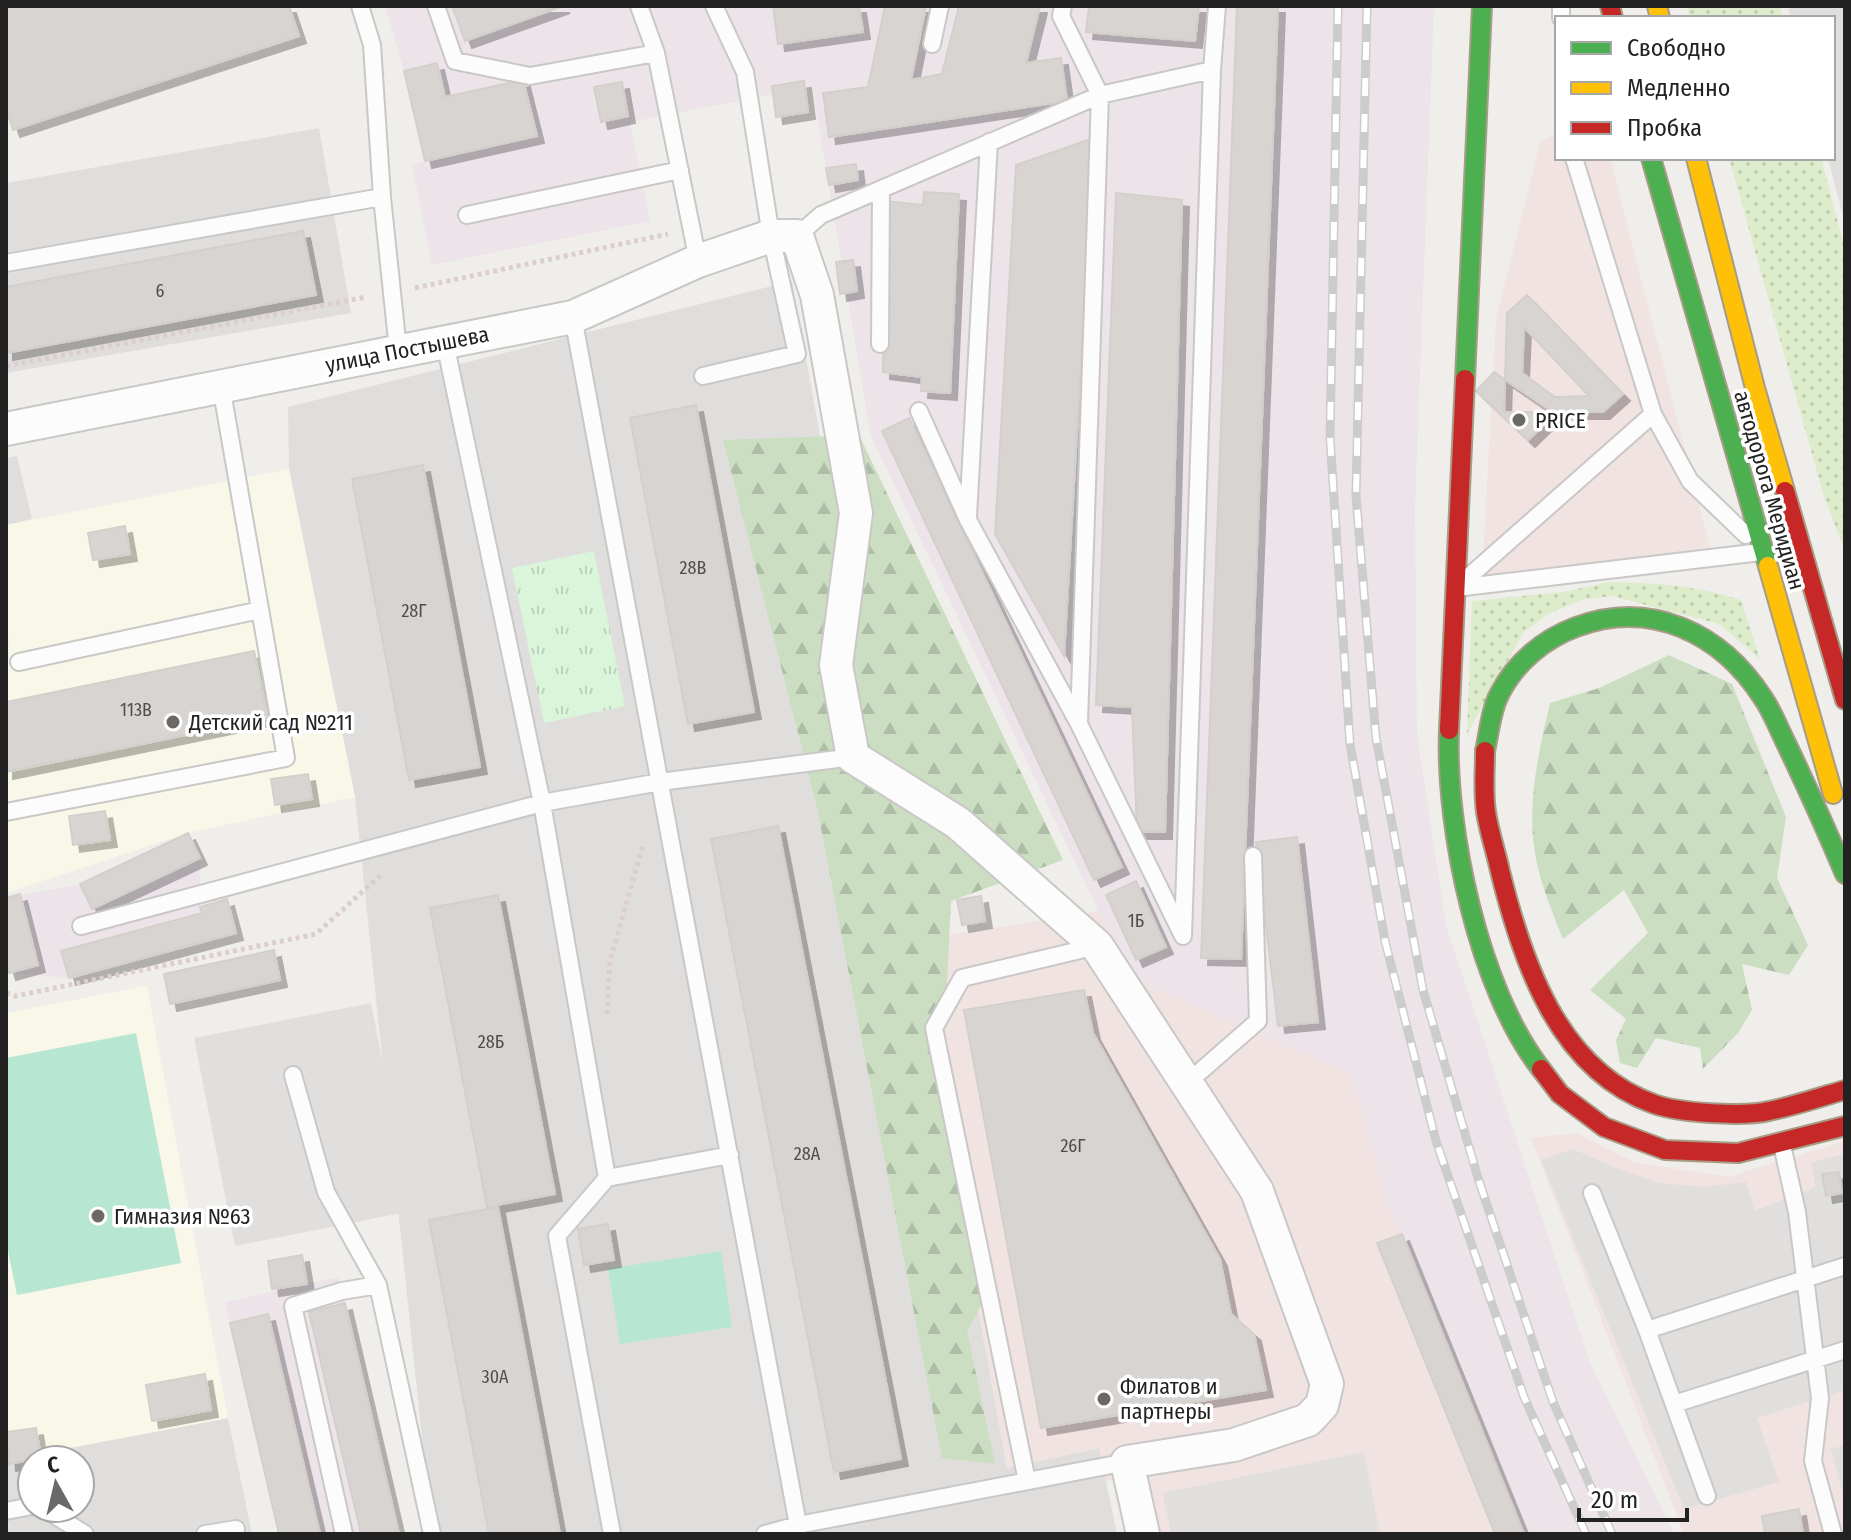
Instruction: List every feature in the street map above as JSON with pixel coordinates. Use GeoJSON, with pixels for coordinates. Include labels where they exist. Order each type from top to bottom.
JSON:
{"type":"FeatureCollection","features":[{"type":"Feature","properties":{"kind":"main road"},"geometry":{"type":"LineString","coordinates":[[1482,6],[1449,736],[1455,834],[1475,921],[1498,993],[1524,1048],[1560,1094],[1604,1127],[1616,1132],[1665,1150],[1738,1153],[1845,1126]]}},
{"type":"Feature","properties":{"kind":"main road","name":"автодорога Меридиан"},"geometry":{"type":"LineString","coordinates":[[1652,160],[1841,819]]}},
{"type":"Feature","properties":{"kind":"main road","name":"автодорога Меридиан"},"geometry":{"type":"LineString","coordinates":[[1697,160],[1755,388],[1845,700]]}},
{"type":"Feature","properties":{"kind":"main road"},"geometry":{"type":"LineString","coordinates":[[1755,388],[1809,511]]}},
{"type":"Feature","properties":{"kind":"main road"},"geometry":{"type":"LineString","coordinates":[[1845,874],[1806,784],[1763,698],[1736,665],[1700,635],[1650,616],[1602,617],[1557,634],[1527,656],[1499,694],[1485,751],[1486,812],[1511,915],[1531,970],[1558,1026],[1589,1061],[1620,1089],[1657,1105],[1701,1112],[1766,1112],[1845,1090]]}},
{"type":"Feature","properties":{"kind":"street","name":"улица Постышева"},"geometry":{"type":"LineString","coordinates":[[6,429],[573,317],[698,261],[784,236]]}},
{"type":"Feature","properties":{"kind":"street"},"geometry":{"type":"LineString","coordinates":[[784,236],[817,295],[856,513],[836,665],[853,757],[958,823],[1097,946],[1257,1191],[1327,1384],[1322,1405],[1308,1420],[1234,1445],[1127,1462],[1143,1534]]}},
{"type":"Feature","properties":{"kind":"lane"},"geometry":{"type":"LineString","coordinates":[[360,6],[372,45],[382,197],[398,350]]}},
{"type":"Feature","properties":{"kind":"lane"},"geometry":{"type":"LineString","coordinates":[[436,6],[455,61],[530,76],[656,53]]}},
{"type":"Feature","properties":{"kind":"lane"},"geometry":{"type":"LineString","coordinates":[[639,6],[656,53],[698,261]]}},
{"type":"Feature","properties":{"kind":"lane"},"geometry":{"type":"LineString","coordinates":[[703,376],[797,354],[784,236],[745,72],[714,6]]}},
{"type":"Feature","properties":{"kind":"lane"},"geometry":{"type":"LineString","coordinates":[[932,44],[940,6]]}},
{"type":"Feature","properties":{"kind":"lane"},"geometry":{"type":"LineString","coordinates":[[1063,6],[1061,16],[1100,95],[1079,724]]}},
{"type":"Feature","properties":{"kind":"lane"},"geometry":{"type":"LineString","coordinates":[[919,411],[968,520],[1079,724],[1183,936],[1212,70],[1217,6]]}},
{"type":"Feature","properties":{"kind":"lane"},"geometry":{"type":"LineString","coordinates":[[784,236],[821,215],[1100,95],[1212,70]]}},
{"type":"Feature","properties":{"kind":"lane"},"geometry":{"type":"LineString","coordinates":[[968,520],[989,142]]}},
{"type":"Feature","properties":{"kind":"lane"},"geometry":{"type":"LineString","coordinates":[[1575,160],[1653,414],[1690,481],[1763,552]]}},
{"type":"Feature","properties":{"kind":"lane"},"geometry":{"type":"LineString","coordinates":[[467,215],[680,170]]}},
{"type":"Feature","properties":{"kind":"lane"},"geometry":{"type":"LineString","coordinates":[[880,344],[881,189]]}},
{"type":"Feature","properties":{"kind":"lane"},"geometry":{"type":"LineString","coordinates":[[6,263],[382,197]]}},
{"type":"Feature","properties":{"kind":"lane"},"geometry":{"type":"LineString","coordinates":[[573,317],[798,1525]]}},
{"type":"Feature","properties":{"kind":"lane"},"geometry":{"type":"LineString","coordinates":[[445,343],[542,803],[607,1178]]}},
{"type":"Feature","properties":{"kind":"lane"},"geometry":{"type":"LineString","coordinates":[[6,812],[286,758],[221,386]]}},
{"type":"Feature","properties":{"kind":"lane"},"geometry":{"type":"LineString","coordinates":[[1456,588],[1653,414]]}},
{"type":"Feature","properties":{"kind":"lane"},"geometry":{"type":"LineString","coordinates":[[1456,588],[1763,552]]}},
{"type":"Feature","properties":{"kind":"lane"},"geometry":{"type":"LineString","coordinates":[[19,662],[260,610]]}},
{"type":"Feature","properties":{"kind":"lane"},"geometry":{"type":"LineString","coordinates":[[81,926],[542,803],[660,782],[853,757]]}},
{"type":"Feature","properties":{"kind":"lane"},"geometry":{"type":"LineString","coordinates":[[1187,1083],[1258,1021],[1253,856]]}},
{"type":"Feature","properties":{"kind":"lane"},"geometry":{"type":"LineString","coordinates":[[1027,1481],[934,1028],[962,978],[1097,946]]}},
{"type":"Feature","properties":{"kind":"lane"},"geometry":{"type":"LineString","coordinates":[[293,1075],[326,1192],[378,1285],[432,1534]]}},
{"type":"Feature","properties":{"kind":"lane"},"geometry":{"type":"LineString","coordinates":[[1782,1144],[1797,1212],[1820,1398],[1813,1461],[1833,1534]]}},
{"type":"Feature","properties":{"kind":"lane"},"geometry":{"type":"LineString","coordinates":[[612,1534],[557,1236],[607,1178],[730,1155]]}},
{"type":"Feature","properties":{"kind":"lane"},"geometry":{"type":"LineString","coordinates":[[1592,1193],[1647,1330],[1707,1496]]}},
{"type":"Feature","properties":{"kind":"lane"},"geometry":{"type":"LineString","coordinates":[[1647,1330],[1845,1266]]}},
{"type":"Feature","properties":{"kind":"lane"},"geometry":{"type":"LineString","coordinates":[[344,1534],[293,1306],[342,1291],[378,1285]]}},
{"type":"Feature","properties":{"kind":"lane"},"geometry":{"type":"LineString","coordinates":[[1674,1404],[1845,1350]]}},
{"type":"Feature","properties":{"kind":"lane"},"geometry":{"type":"LineString","coordinates":[[765,1534],[1127,1462]]}},
{"type":"Feature","properties":{"kind":"lane"},"geometry":{"type":"LineString","coordinates":[[205,1534],[236,1529]]}},
{"type":"Feature","properties":{"kind":"path"},"geometry":{"type":"LineString","coordinates":[[6,366],[393,292],[692,229]]}},
{"type":"Feature","properties":{"kind":"path"},"geometry":{"type":"LineString","coordinates":[[6,993],[16,996],[316,934],[425,834]]}},
{"type":"Feature","properties":{"kind":"path"},"geometry":{"type":"LineString","coordinates":[[607,1020],[610,961],[644,842]]}},
{"type":"Feature","properties":{"kind":"shaded area"},"geometry":{"type":"Polygon","coordinates":[[[385,6],[1434,6],[1415,507],[1417,735],[1446,925],[1589,1360],[1674,1534],[1516,1534],[1388,1205],[1352,1075],[1130,977],[871,436],[812,87],[630,122],[650,221],[432,265],[412,165],[425,161],[385,6]]]}},
{"type":"Feature","properties":{"kind":"shaded area"},"geometry":{"type":"Polygon","coordinates":[[[1788,6],[1845,6],[1845,224],[1829,160],[1835,160],[1835,16],[1790,16],[1788,6]]]}},
{"type":"Feature","properties":{"kind":"shaded area"},"geometry":{"type":"Polygon","coordinates":[[[319,128],[351,313],[6,373],[6,183],[319,128]]]}},
{"type":"Feature","properties":{"kind":"shaded area"},"geometry":{"type":"Polygon","coordinates":[[[1555,134],[1555,160],[1611,160],[1712,554],[1482,577],[1496,320],[1540,142],[1555,134]]]}},
{"type":"Feature","properties":{"kind":"shaded area"},"geometry":{"type":"Polygon","coordinates":[[[792,281],[1007,1468],[1099,1448],[1117,1534],[432,1534],[355,797],[289,469],[288,407],[792,281]]]}},
{"type":"Feature","properties":{"kind":"shaded area"},"geometry":{"type":"Polygon","coordinates":[[[17,456],[32,519],[6,525],[6,458],[17,456]]]}},
{"type":"Feature","properties":{"kind":"shaded area","name":"Детский сад №211"},"geometry":{"type":"Polygon","coordinates":[[[289,469],[355,797],[188,833],[6,893],[6,647],[9,645],[6,525],[289,469]]]}},
{"type":"Feature","properties":{"kind":"shaded area"},"geometry":{"type":"Polygon","coordinates":[[[188,833],[200,858],[200,906],[227,899],[236,933],[69,978],[9,973],[6,962],[6,898],[80,884],[188,833]]]}},
{"type":"Feature","properties":{"kind":"shaded area"},"geometry":{"type":"Polygon","coordinates":[[[1099,911],[1130,977],[1352,1075],[1388,1205],[1516,1534],[1154,1534],[1143,1474],[1106,1481],[1099,1448],[1007,1468],[912,941],[1099,911]]]}},
{"type":"Feature","properties":{"kind":"shaded area","name":"Гимназия №63"},"geometry":{"type":"Polygon","coordinates":[[[147,986],[228,1418],[91,1444],[16,1444],[16,1458],[6,1460],[6,1013],[147,986]]]}},
{"type":"Feature","properties":{"kind":"shaded area"},"geometry":{"type":"Polygon","coordinates":[[[371,1003],[412,1211],[235,1246],[194,1038],[371,1003]]]}},
{"type":"Feature","properties":{"kind":"shaded area"},"geometry":{"type":"Polygon","coordinates":[[[1576,1133],[1634,1162],[1728,1177],[1845,1141],[1845,1534],[1684,1534],[1531,1138],[1576,1133]]]}},
{"type":"Feature","properties":{"kind":"shaded area"},"geometry":{"type":"Polygon","coordinates":[[[1573,1149],[1660,1183],[1703,1187],[1746,1182],[1755,1211],[1815,1187],[1812,1162],[1845,1154],[1845,1390],[1757,1418],[1779,1482],[1684,1509],[1541,1160],[1573,1149]]]}},
{"type":"Feature","properties":{"kind":"shaded area"},"geometry":{"type":"Polygon","coordinates":[[[338,1277],[399,1534],[279,1534],[225,1302],[338,1277]]]}},
{"type":"Feature","properties":{"kind":"shaded area"},"geometry":{"type":"Polygon","coordinates":[[[228,1418],[252,1534],[6,1534],[6,1460],[16,1458],[16,1524],[96,1524],[96,1444],[91,1444],[228,1418]]]}},
{"type":"Feature","properties":{"kind":"shaded area"},"geometry":{"type":"Polygon","coordinates":[[[1845,1445],[1845,1501],[1831,1449],[1845,1445]]]}},
{"type":"Feature","properties":{"kind":"shaded area"},"geometry":{"type":"Polygon","coordinates":[[[1364,1452],[1380,1534],[1171,1534],[1163,1493],[1364,1452]]]}},
{"type":"Feature","properties":{"kind":"shaded area"},"geometry":{"type":"Polygon","coordinates":[[[242,1497],[248,1534],[86,1534],[85,1526],[242,1497]]]}},
{"type":"Feature","properties":{"kind":"green space"},"geometry":{"type":"Polygon","coordinates":[[[1687,6],[1780,6],[1782,16],[1690,16],[1687,6]]]}},
{"type":"Feature","properties":{"kind":"green space"},"geometry":{"type":"Polygon","coordinates":[[[1730,160],[1822,160],[1845,249],[1845,552],[1823,493],[1730,160]]]}},
{"type":"Feature","properties":{"kind":"green space"},"geometry":{"type":"Polygon","coordinates":[[[859,435],[1063,860],[951,901],[944,1049],[994,1282],[967,1331],[995,1464],[942,1458],[817,807],[723,440],[859,435]]]}},
{"type":"Feature","properties":{"kind":"green space"},"geometry":{"type":"Polygon","coordinates":[[[594,551],[625,706],[544,723],[512,568],[594,551]]]}},
{"type":"Feature","properties":{"kind":"green space"},"geometry":{"type":"Polygon","coordinates":[[[1609,582],[1675,586],[1741,600],[1760,659],[1719,624],[1612,596],[1581,600],[1548,614],[1524,632],[1467,734],[1472,601],[1563,592],[1609,582]]]}},
{"type":"Feature","properties":{"kind":"green space"},"geometry":{"type":"Polygon","coordinates":[[[1669,655],[1732,684],[1786,817],[1777,878],[1808,945],[1789,975],[1742,964],[1752,1010],[1738,1033],[1703,1069],[1700,1048],[1656,1038],[1637,1068],[1620,1063],[1616,1040],[1626,1019],[1590,990],[1648,933],[1624,890],[1563,939],[1540,877],[1533,838],[1534,787],[1550,703],[1599,688],[1669,655]]]}},
{"type":"Feature","properties":{"kind":"green space"},"geometry":{"type":"Polygon","coordinates":[[[136,1033],[181,1263],[17,1295],[6,1241],[6,1058],[136,1033]]]}},
{"type":"Feature","properties":{"kind":"green space"},"geometry":{"type":"Polygon","coordinates":[[[721,1251],[732,1327],[620,1344],[608,1269],[721,1251]]]}},
{"type":"Feature","properties":{"kind":"building"},"geometry":{"type":"Polygon","coordinates":[[[6,6],[289,6],[299,36],[13,130],[6,108],[6,6]]]}},
{"type":"Feature","properties":{"kind":"building"},"geometry":{"type":"Polygon","coordinates":[[[452,6],[563,6],[465,41],[452,6]]]}},
{"type":"Feature","properties":{"kind":"building"},"geometry":{"type":"Polygon","coordinates":[[[773,6],[859,6],[863,32],[778,44],[773,6]]]}},
{"type":"Feature","properties":{"kind":"building"},"geometry":{"type":"Polygon","coordinates":[[[885,6],[926,6],[911,80],[942,74],[959,6],[1040,6],[1026,63],[1061,58],[1067,101],[829,137],[823,93],[868,87],[885,6]]]}},
{"type":"Feature","properties":{"kind":"building"},"geometry":{"type":"Polygon","coordinates":[[[1089,6],[1199,6],[1195,41],[1086,32],[1089,6]]]}},
{"type":"Feature","properties":{"kind":"building"},"geometry":{"type":"Polygon","coordinates":[[[1237,6],[1278,6],[1241,959],[1201,958],[1237,6]]]}},
{"type":"Feature","properties":{"kind":"building"},"geometry":{"type":"Polygon","coordinates":[[[437,63],[445,97],[523,80],[537,136],[425,161],[404,71],[437,63]]]}},
{"type":"Feature","properties":{"kind":"building"},"geometry":{"type":"Polygon","coordinates":[[[804,81],[808,112],[776,117],[772,86],[804,81]]]}},
{"type":"Feature","properties":{"kind":"building"},"geometry":{"type":"Polygon","coordinates":[[[622,82],[628,116],[601,122],[594,87],[622,82]]]}},
{"type":"Feature","properties":{"kind":"building"},"geometry":{"type":"Polygon","coordinates":[[[1094,138],[1064,656],[995,534],[1016,165],[1094,138]]]}},
{"type":"Feature","properties":{"kind":"building"},"geometry":{"type":"Polygon","coordinates":[[[856,164],[858,180],[829,185],[826,168],[856,164]]]}},
{"type":"Feature","properties":{"kind":"building"},"geometry":{"type":"Polygon","coordinates":[[[924,192],[959,194],[950,393],[921,391],[922,377],[883,372],[885,201],[923,205],[924,192]]]}},
{"type":"Feature","properties":{"kind":"building"},"geometry":{"type":"Polygon","coordinates":[[[1116,193],[1182,200],[1165,832],[1137,832],[1132,707],[1096,705],[1116,193]]]}},
{"type":"Feature","properties":{"kind":"building"},"geometry":{"type":"Polygon","coordinates":[[[303,231],[316,295],[6,353],[6,287],[303,231]]]}},
{"type":"Feature","properties":{"kind":"building"},"geometry":{"type":"Polygon","coordinates":[[[853,260],[857,291],[840,294],[836,262],[853,260]]]}},
{"type":"Feature","properties":{"kind":"building"},"geometry":{"type":"Polygon","coordinates":[[[1527,295],[1623,394],[1603,412],[1504,412],[1507,313],[1527,295]],[[1524,327],[1522,373],[1555,397],[1589,396],[1524,327]]]}},
{"type":"Feature","properties":{"kind":"building"},"geometry":{"type":"Polygon","coordinates":[[[1494,372],[1555,414],[1528,440],[1476,391],[1494,372]]]}},
{"type":"Feature","properties":{"kind":"building"},"geometry":{"type":"Polygon","coordinates":[[[696,405],[754,712],[688,724],[630,418],[696,405]]]}},
{"type":"Feature","properties":{"kind":"building"},"geometry":{"type":"Polygon","coordinates":[[[909,418],[1122,867],[1094,880],[882,431],[909,418]]]}},
{"type":"Feature","properties":{"kind":"building"},"geometry":{"type":"Polygon","coordinates":[[[423,465],[480,767],[409,780],[352,479],[423,465]]]}},
{"type":"Feature","properties":{"kind":"building"},"geometry":{"type":"Polygon","coordinates":[[[125,526],[130,554],[93,560],[88,533],[125,526]]]}},
{"type":"Feature","properties":{"kind":"building"},"geometry":{"type":"Polygon","coordinates":[[[254,651],[268,718],[6,772],[6,702],[254,651]]]}},
{"type":"Feature","properties":{"kind":"building"},"geometry":{"type":"Polygon","coordinates":[[[308,774],[312,799],[275,805],[271,779],[308,774]]]}},
{"type":"Feature","properties":{"kind":"building"},"geometry":{"type":"Polygon","coordinates":[[[105,811],[110,840],[73,845],[69,816],[105,811]]]}},
{"type":"Feature","properties":{"kind":"building"},"geometry":{"type":"Polygon","coordinates":[[[778,826],[901,1459],[834,1472],[711,839],[778,826]]]}},
{"type":"Feature","properties":{"kind":"building"},"geometry":{"type":"Polygon","coordinates":[[[188,833],[200,858],[92,909],[80,884],[188,833]]]}},
{"type":"Feature","properties":{"kind":"building"},"geometry":{"type":"Polygon","coordinates":[[[1297,837],[1318,1022],[1278,1026],[1256,842],[1297,837]]]}},
{"type":"Feature","properties":{"kind":"building"},"geometry":{"type":"Polygon","coordinates":[[[1136,881],[1166,947],[1136,960],[1106,895],[1136,881]]]}},
{"type":"Feature","properties":{"kind":"building"},"geometry":{"type":"Polygon","coordinates":[[[20,894],[38,965],[9,973],[6,962],[6,898],[20,894]]]}},
{"type":"Feature","properties":{"kind":"building"},"geometry":{"type":"Polygon","coordinates":[[[498,895],[555,1194],[487,1207],[430,908],[498,895]]]}},
{"type":"Feature","properties":{"kind":"building"},"geometry":{"type":"Polygon","coordinates":[[[981,896],[985,921],[962,925],[957,900],[981,896]]]}},
{"type":"Feature","properties":{"kind":"building"},"geometry":{"type":"Polygon","coordinates":[[[227,899],[236,933],[69,978],[61,951],[202,913],[200,907],[227,899]]]}},
{"type":"Feature","properties":{"kind":"building"},"geometry":{"type":"Polygon","coordinates":[[[274,950],[280,980],[170,1004],[164,974],[274,950]]]}},
{"type":"Feature","properties":{"kind":"building"},"geometry":{"type":"Polygon","coordinates":[[[1084,990],[1093,1033],[1220,1259],[1231,1314],[1254,1334],[1266,1390],[1041,1428],[964,1010],[1084,990]]]}},
{"type":"Feature","properties":{"kind":"building"},"geometry":{"type":"Polygon","coordinates":[[[1839,1172],[1842,1193],[1826,1196],[1822,1174],[1839,1172]]]}},
{"type":"Feature","properties":{"kind":"building"},"geometry":{"type":"Polygon","coordinates":[[[498,1207],[560,1534],[489,1534],[429,1220],[498,1207]]]}},
{"type":"Feature","properties":{"kind":"building"},"geometry":{"type":"Polygon","coordinates":[[[608,1224],[614,1260],[584,1265],[578,1229],[608,1224]]]}},
{"type":"Feature","properties":{"kind":"building"},"geometry":{"type":"Polygon","coordinates":[[[1402,1234],[1524,1534],[1495,1534],[1377,1243],[1402,1234]]]}},
{"type":"Feature","properties":{"kind":"building"},"geometry":{"type":"Polygon","coordinates":[[[302,1255],[307,1284],[272,1289],[268,1261],[302,1255]]]}},
{"type":"Feature","properties":{"kind":"building"},"geometry":{"type":"Polygon","coordinates":[[[345,1303],[399,1534],[361,1534],[309,1312],[345,1303]]]}},
{"type":"Feature","properties":{"kind":"building"},"geometry":{"type":"Polygon","coordinates":[[[268,1314],[320,1534],[279,1534],[230,1323],[268,1314]]]}},
{"type":"Feature","properties":{"kind":"building"},"geometry":{"type":"Polygon","coordinates":[[[205,1374],[211,1410],[152,1421],[146,1385],[205,1374]]]}},
{"type":"Feature","properties":{"kind":"building"},"geometry":{"type":"Polygon","coordinates":[[[36,1428],[39,1444],[16,1444],[16,1463],[9,1464],[6,1432],[36,1428]]]}},
{"type":"Feature","properties":{"kind":"building"},"geometry":{"type":"Polygon","coordinates":[[[1799,1509],[1803,1534],[1765,1534],[1762,1516],[1799,1509]]]}},
{"type":"Feature","properties":{"kind":"railway"},"geometry":{"type":"LineString","coordinates":[[1338,6],[1330,437],[1350,744],[1385,941],[1436,1141],[1524,1397],[1586,1534]]}},
{"type":"Feature","properties":{"kind":"railway"},"geometry":{"type":"LineString","coordinates":[[1367,6],[1356,496],[1376,738],[1423,990],[1478,1178],[1553,1402],[1612,1534]]}},
{"type":"Feature","properties":{"kind":"traffic: fast"},"geometry":{"type":"LineString","coordinates":[[1465,379],[1482,6]]}},
{"type":"Feature","properties":{"kind":"traffic: fast"},"geometry":{"type":"LineString","coordinates":[[1652,160],[1768,566]]}},
{"type":"Feature","properties":{"kind":"traffic: fast"},"geometry":{"type":"LineString","coordinates":[[1485,751],[1494,706],[1500,693],[1514,671],[1553,638],[1604,619],[1631,617],[1657,620],[1682,628],[1727,656],[1763,698],[1845,874]]}},
{"type":"Feature","properties":{"kind":"traffic: fast"},"geometry":{"type":"LineString","coordinates":[[1449,730],[1453,814],[1470,907],[1500,997],[1519,1036],[1541,1069]]}},
{"type":"Feature","properties":{"kind":"traffic: slow"},"geometry":{"type":"LineString","coordinates":[[1657,6],[1660,16]]}},
{"type":"Feature","properties":{"kind":"traffic: slow"},"geometry":{"type":"LineString","coordinates":[[1697,160],[1785,491]]}},
{"type":"Feature","properties":{"kind":"traffic: slow"},"geometry":{"type":"LineString","coordinates":[[1768,566],[1833,794]]}},
{"type":"Feature","properties":{"kind":"traffic: jam"},"geometry":{"type":"LineString","coordinates":[[1610,6],[1612,16]]}},
{"type":"Feature","properties":{"kind":"traffic: jam"},"geometry":{"type":"LineString","coordinates":[[1449,730],[1465,379]]}},
{"type":"Feature","properties":{"kind":"traffic: jam"},"geometry":{"type":"LineString","coordinates":[[1785,491],[1845,700]]}},
{"type":"Feature","properties":{"kind":"traffic: jam"},"geometry":{"type":"LineString","coordinates":[[1485,751],[1487,819],[1520,941],[1549,1008],[1569,1039],[1593,1066],[1621,1088],[1654,1104],[1695,1112],[1758,1113],[1845,1090]]}},
{"type":"Feature","properties":{"kind":"traffic: jam"},"geometry":{"type":"LineString","coordinates":[[1541,1069],[1560,1094],[1604,1127],[1665,1150],[1738,1153],[1845,1126]]}},
{"type":"Feature","properties":{"kind":"place","name":"PRICE"},"geometry":{"type":"Point","coordinates":[1519,420]}},
{"type":"Feature","properties":{"kind":"place","name":"Детский сад №211"},"geometry":{"type":"Point","coordinates":[173,722]}},
{"type":"Feature","properties":{"kind":"place","name":"Гимназия №63"},"geometry":{"type":"Point","coordinates":[98,1216]}},
{"type":"Feature","properties":{"kind":"place","name":"Филатов и партнеры"},"geometry":{"type":"Point","coordinates":[1104,1399]}}]}
